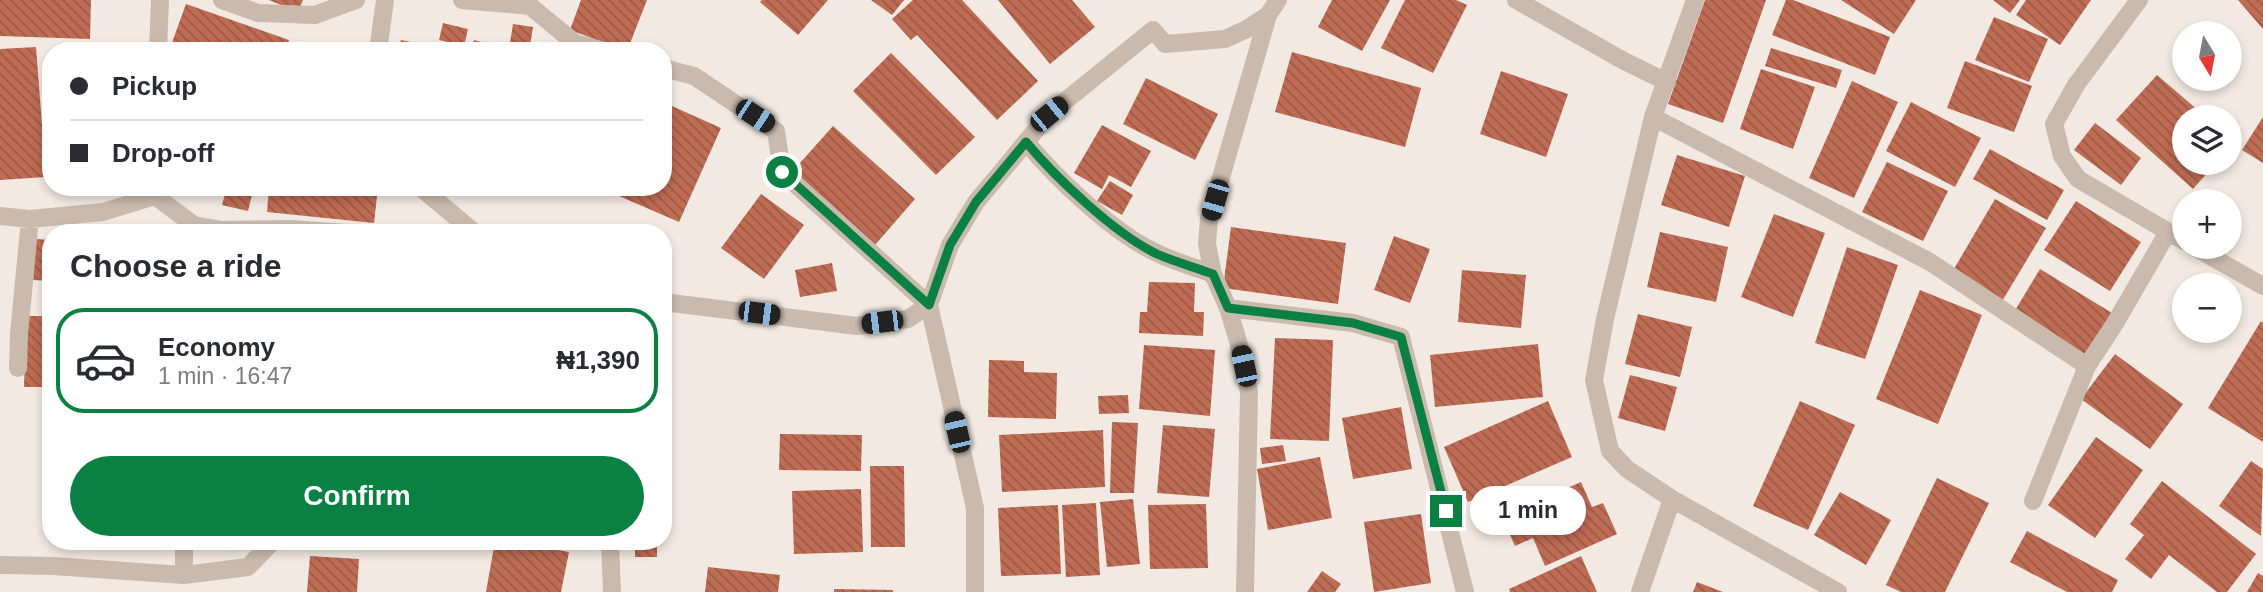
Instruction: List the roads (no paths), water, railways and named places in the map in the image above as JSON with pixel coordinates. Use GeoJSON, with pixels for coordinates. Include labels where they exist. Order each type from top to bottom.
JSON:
{"type":"FeatureCollection","features":[{"type":"Feature","properties":{"kind":"street"},"geometry":{"type":"LineString","coordinates":[[159,42],[160,0]]}},
{"type":"Feature","properties":{"kind":"street"},"geometry":{"type":"LineString","coordinates":[[222,0],[258,13],[315,15],[356,0]]}},
{"type":"Feature","properties":{"kind":"street"},"geometry":{"type":"LineString","coordinates":[[379,42],[385,0]]}},
{"type":"Feature","properties":{"kind":"street"},"geometry":{"type":"LineString","coordinates":[[462,0],[532,3],[574,42]]}},
{"type":"Feature","properties":{"kind":"street"},"geometry":{"type":"LineString","coordinates":[[1516,0],[1667,82]]}},
{"type":"Feature","properties":{"kind":"street"},"geometry":{"type":"LineString","coordinates":[[1695,0],[1653,117],[1605,319],[1594,380],[1610,451],[1627,469],[1672,499],[1838,592]]}},
{"type":"Feature","properties":{"kind":"street"},"geometry":{"type":"LineString","coordinates":[[2139,0],[2076,85],[2054,124],[2062,156],[2078,179],[2172,234]]}},
{"type":"Feature","properties":{"kind":"street"},"geometry":{"type":"LineString","coordinates":[[975,592],[975,508],[929,305],[950,245],[976,202],[1049,114],[1153,30],[1165,44],[1225,39],[1247,29],[1273,8]]}},
{"type":"Feature","properties":{"kind":"street"},"geometry":{"type":"LineString","coordinates":[[1245,592],[1249,392],[1228,308],[1213,274],[1208,244],[1209,219],[1273,8]]}},
{"type":"Feature","properties":{"kind":"street"},"geometry":{"type":"LineString","coordinates":[[672,70],[694,76],[776,131],[782,172],[929,305]]}},
{"type":"Feature","properties":{"kind":"street"},"geometry":{"type":"LineString","coordinates":[[1653,117],[1930,262],[2087,366]]}},
{"type":"Feature","properties":{"kind":"street"},"geometry":{"type":"LineString","coordinates":[[1026,142],[1050,171],[1122,232],[1156,253],[1213,274]]}},
{"type":"Feature","properties":{"kind":"street"},"geometry":{"type":"LineString","coordinates":[[0,216],[30,219],[103,212],[143,196]]}},
{"type":"Feature","properties":{"kind":"street"},"geometry":{"type":"LineString","coordinates":[[160,196],[188,224]]}},
{"type":"Feature","properties":{"kind":"street"},"geometry":{"type":"LineString","coordinates":[[431,196],[464,224]]}},
{"type":"Feature","properties":{"kind":"street"},"geometry":{"type":"LineString","coordinates":[[19,368],[19,334],[30,219]]}},
{"type":"Feature","properties":{"kind":"street"},"geometry":{"type":"LineString","coordinates":[[2033,501],[2087,366],[2172,242]]}},
{"type":"Feature","properties":{"kind":"street"},"geometry":{"type":"LineString","coordinates":[[2215,259],[2263,286]]}},
{"type":"Feature","properties":{"kind":"street"},"geometry":{"type":"LineString","coordinates":[[672,303],[857,326],[908,319],[929,305]]}},
{"type":"Feature","properties":{"kind":"street"},"geometry":{"type":"LineString","coordinates":[[1228,308],[1353,323],[1401,337],[1465,592]]}},
{"type":"Feature","properties":{"kind":"street"},"geometry":{"type":"LineString","coordinates":[[1640,592],[1672,499]]}},
{"type":"Feature","properties":{"kind":"street"},"geometry":{"type":"LineString","coordinates":[[184,550],[184,575]]}},
{"type":"Feature","properties":{"kind":"street"},"geometry":{"type":"LineString","coordinates":[[0,565],[184,575],[248,568],[265,550]]}},
{"type":"Feature","properties":{"kind":"street"},"geometry":{"type":"LineString","coordinates":[[610,550],[612,592]]}}]}
